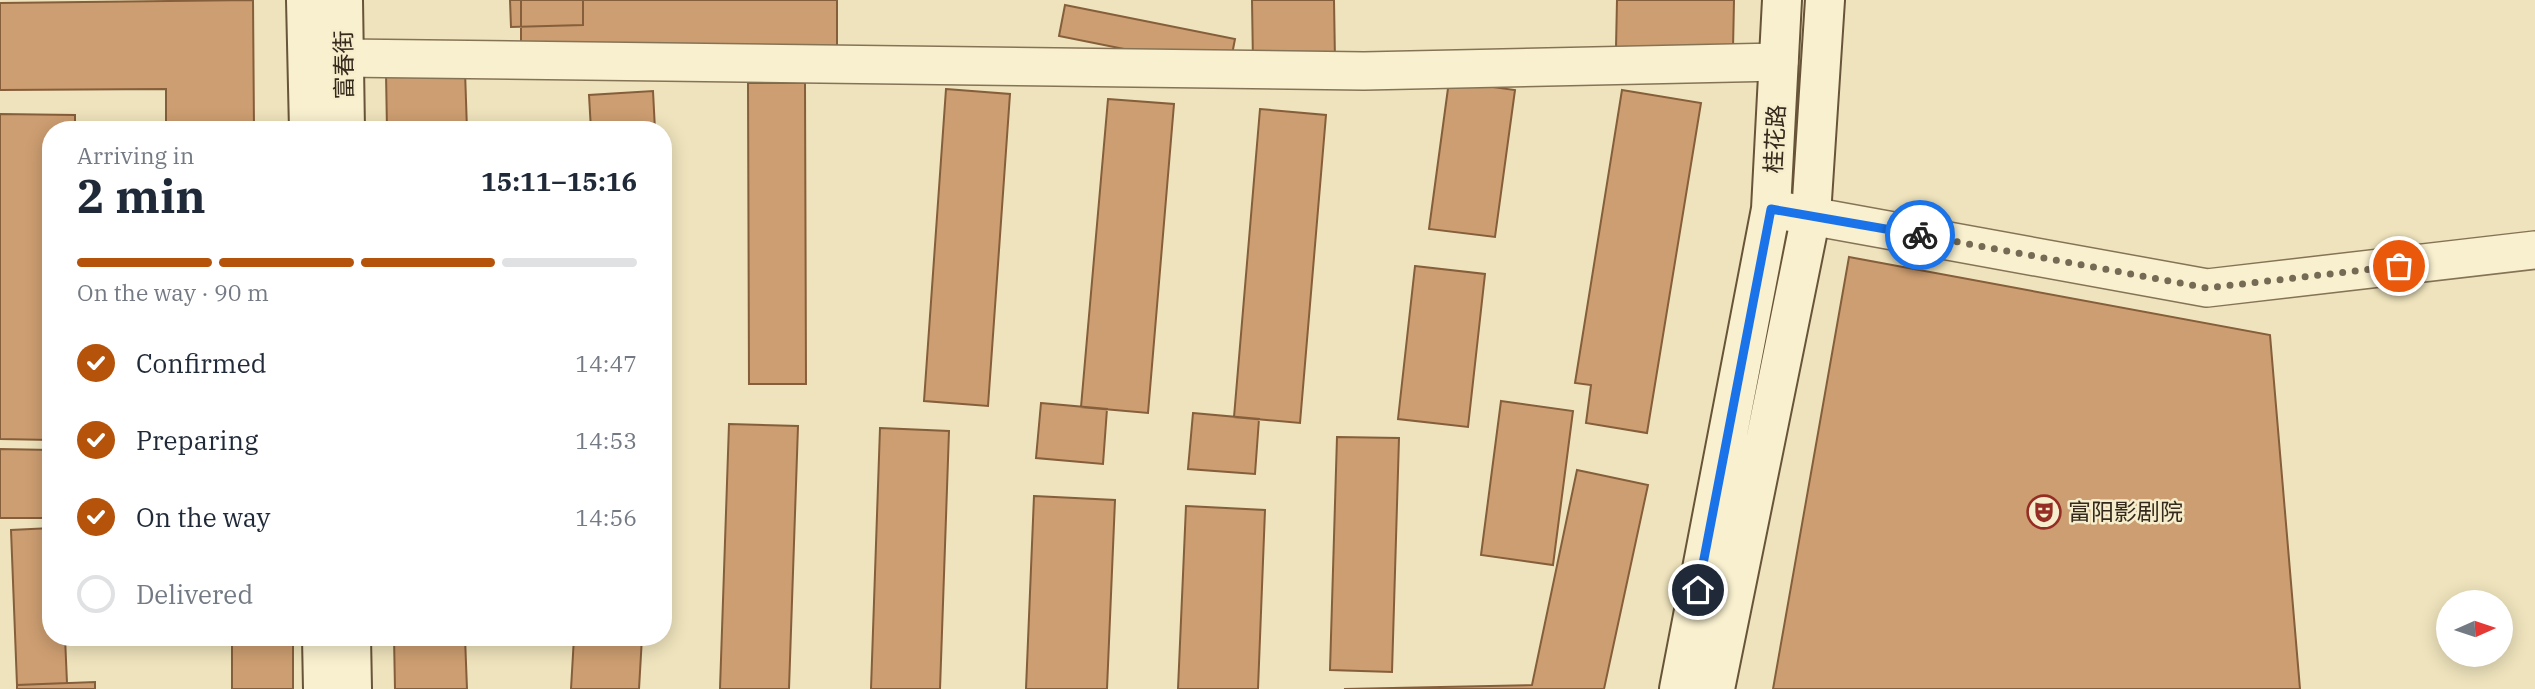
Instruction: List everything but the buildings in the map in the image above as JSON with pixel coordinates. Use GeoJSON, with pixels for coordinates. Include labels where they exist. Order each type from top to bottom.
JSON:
{"type":"FeatureCollection","features":[{"type":"Feature","properties":{"kind":"main road"},"geometry":{"type":"LineString","coordinates":[[306,0],[309,121]]}},
{"type":"Feature","properties":{"kind":"main road","name":"富春街"},"geometry":{"type":"LineString","coordinates":[[343,0],[345,121]]}},
{"type":"Feature","properties":{"kind":"main road","name":"桂花路"},"geometry":{"type":"LineString","coordinates":[[1679,689],[1771,209],[1782,0]]}},
{"type":"Feature","properties":{"kind":"main road"},"geometry":{"type":"LineString","coordinates":[[1715,689],[1811,215],[1825,0]]}},
{"type":"Feature","properties":{"kind":"main road"},"geometry":{"type":"LineString","coordinates":[[322,646],[323,689]]}},
{"type":"Feature","properties":{"kind":"main road"},"geometry":{"type":"LineString","coordinates":[[351,646],[352,689]]}},
{"type":"Feature","properties":{"kind":"street"},"geometry":{"type":"LineString","coordinates":[[344,58],[1364,71],[1779,62]]}},
{"type":"Feature","properties":{"kind":"street"},"geometry":{"type":"LineString","coordinates":[[1771,209],[2207,288],[2535,250]]}},
{"type":"Feature","properties":{"kind":"way so far"},"geometry":{"type":"LineString","coordinates":[[1920,235],[2207,288],[2399,266]]}},
{"type":"Feature","properties":{"kind":"place","name":"富阳影剧院"},"geometry":{"type":"Point","coordinates":[2044,512]}},
{"type":"Feature","properties":{"kind":"route"},"geometry":{"type":"LineString","coordinates":[[1698,590],[1771,209],[1920,235]]}}]}
